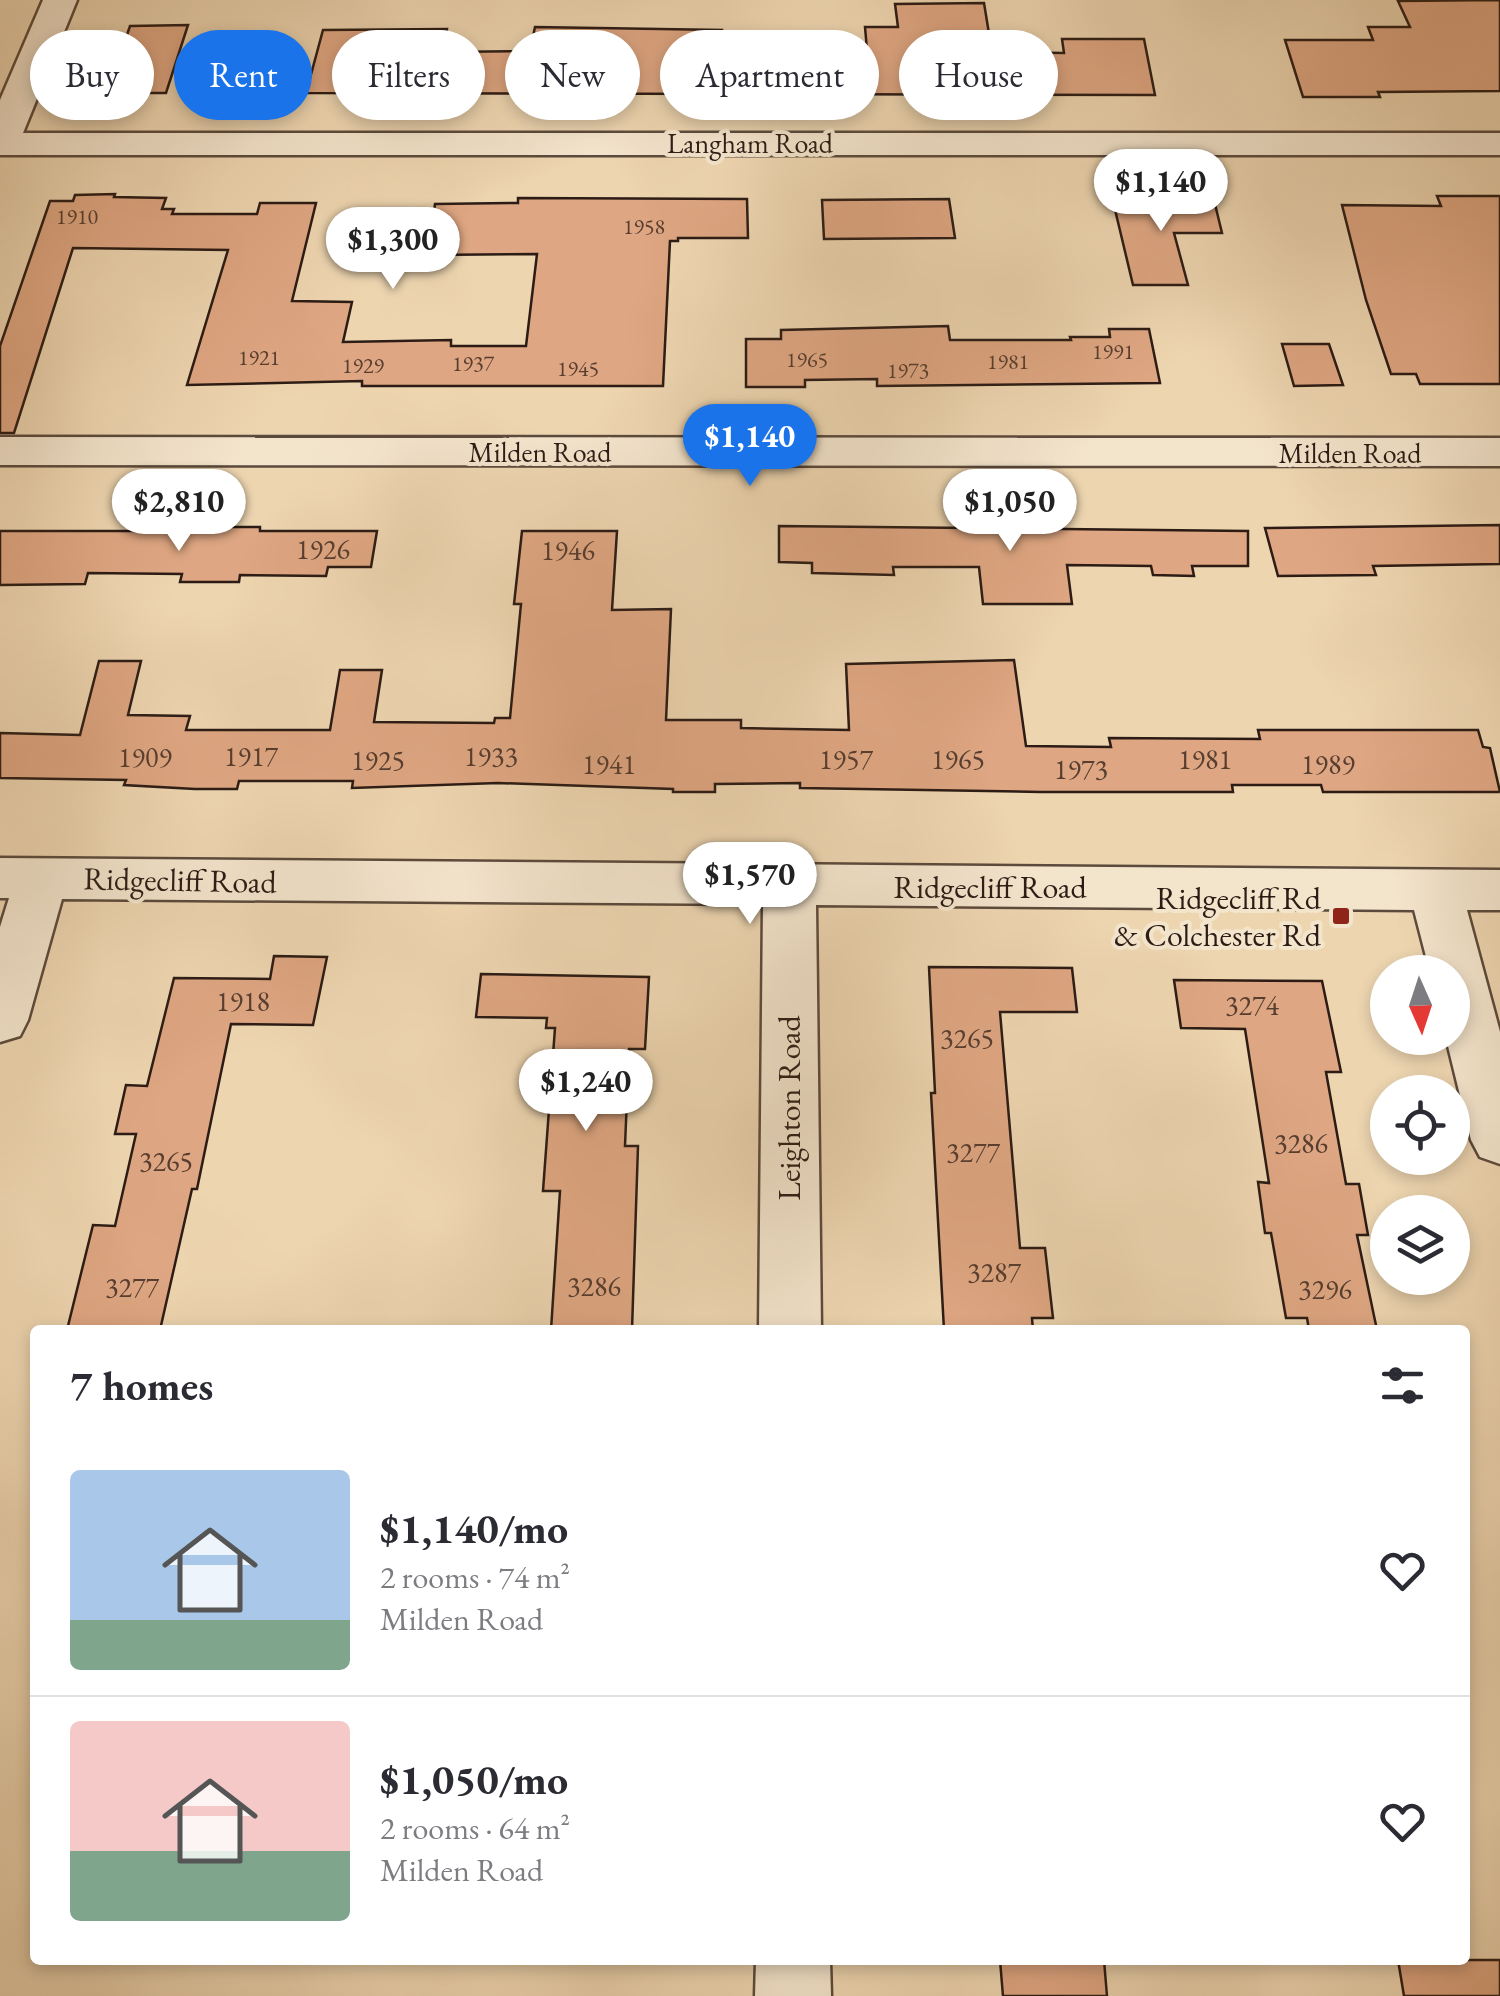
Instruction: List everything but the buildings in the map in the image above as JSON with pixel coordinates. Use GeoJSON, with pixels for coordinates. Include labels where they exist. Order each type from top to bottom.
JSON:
{"type":"FeatureCollection","features":[{"type":"Feature","properties":{"kind":"street"},"geometry":{"type":"LineString","coordinates":[[0,144],[60,0]]}},
{"type":"Feature","properties":{"kind":"street","name":"Langham Road"},"geometry":{"type":"LineString","coordinates":[[0,144],[1500,144]]}},
{"type":"Feature","properties":{"kind":"street","name":"Milden Road"},"geometry":{"type":"LineString","coordinates":[[0,451],[1500,452]]}},
{"type":"Feature","properties":{"kind":"street"},"geometry":{"type":"LineString","coordinates":[[0,1020],[20,878]]}},
{"type":"Feature","properties":{"kind":"street","name":"Ridgecliff Road"},"geometry":{"type":"LineString","coordinates":[[20,878],[1500,890]]}},
{"type":"Feature","properties":{"kind":"street","name":"Leighton Road"},"geometry":{"type":"LineString","coordinates":[[789,886],[790,1325]]}},
{"type":"Feature","properties":{"kind":"street"},"geometry":{"type":"LineString","coordinates":[[1436,890],[1500,1140]]}},
{"type":"Feature","properties":{"kind":"street"},"geometry":{"type":"LineString","coordinates":[[793,1965],[793,1996]]}},
{"type":"Feature","properties":{"kind":"place","name":"Ridgecliff Rd & Colchester Rd"},"geometry":{"type":"Point","coordinates":[1341,916]}}]}
